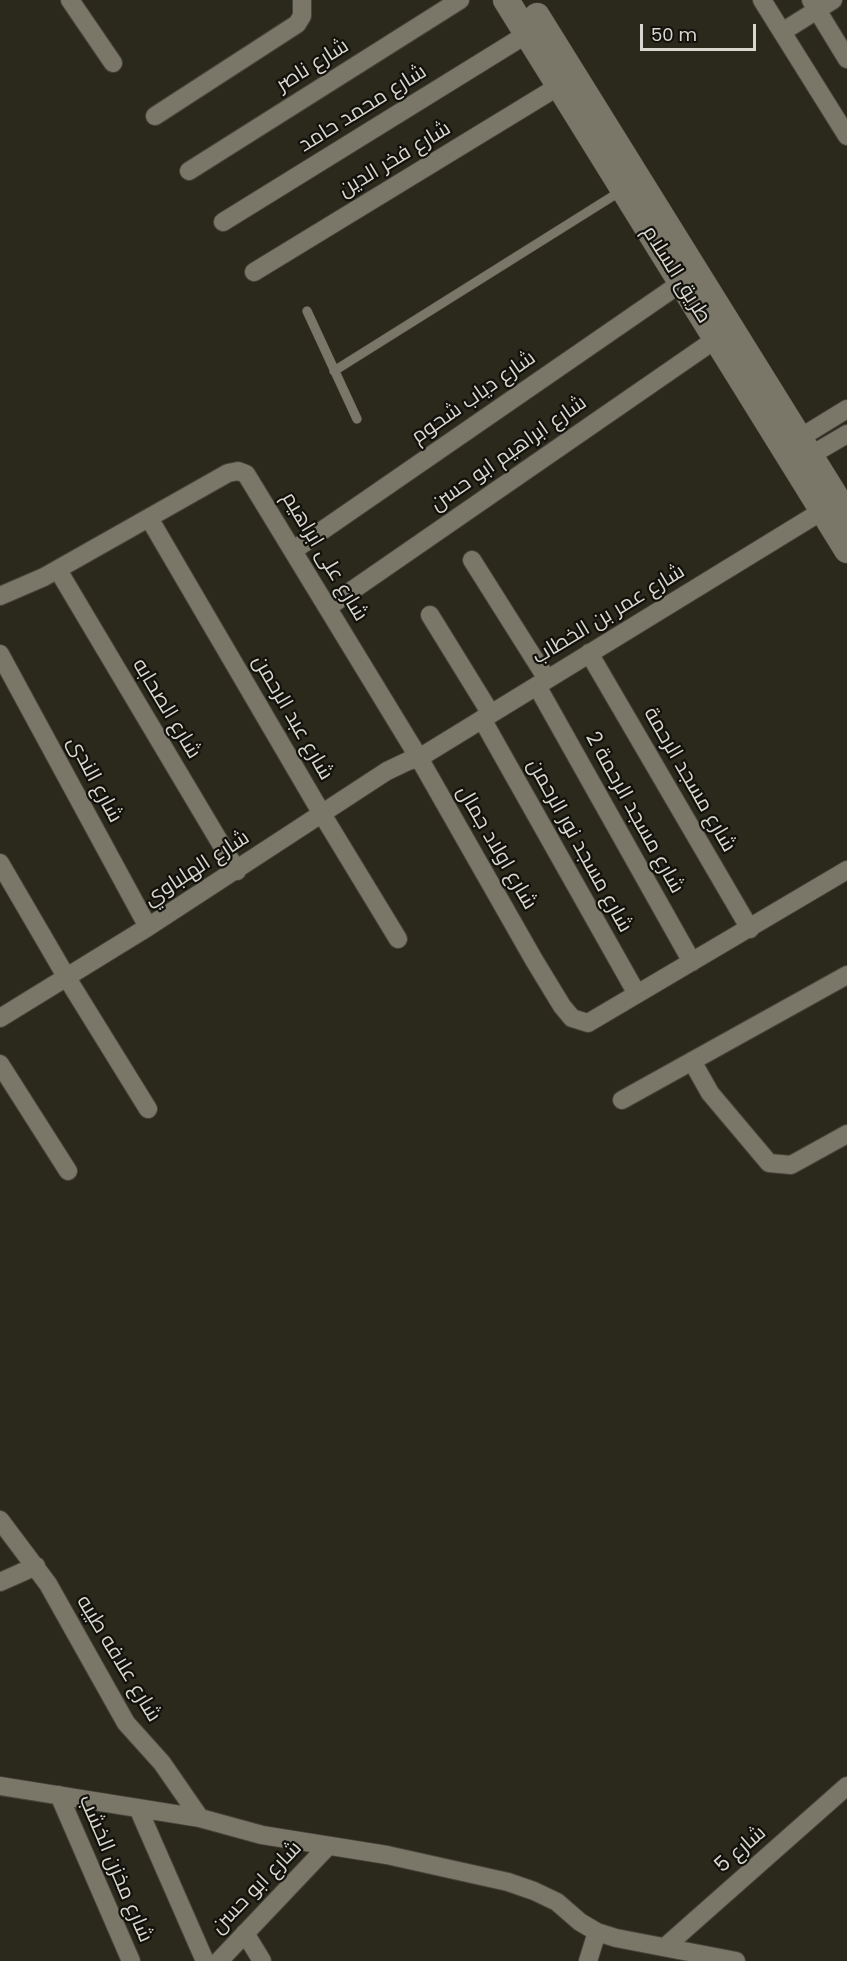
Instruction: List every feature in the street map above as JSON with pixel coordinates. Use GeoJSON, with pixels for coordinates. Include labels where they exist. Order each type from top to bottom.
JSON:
{"type":"FeatureCollection","features":[{"type":"Feature","properties":{"kind":"main road","name":"طريق السلام"},"geometry":{"type":"LineString","coordinates":[[506,0],[716,339],[797,452]]}},
{"type":"Feature","properties":{"kind":"main road","name":"طريق السلام"},"geometry":{"type":"LineString","coordinates":[[527,0],[835,513],[847,550]]}},
{"type":"Feature","properties":{"kind":"street"},"geometry":{"type":"LineString","coordinates":[[70,0],[113,63]]}},
{"type":"Feature","properties":{"kind":"street"},"geometry":{"type":"LineString","coordinates":[[155,116],[297,24],[302,16],[302,0]]}},
{"type":"Feature","properties":{"kind":"street","name":"شارع ناصر"},"geometry":{"type":"LineString","coordinates":[[189,171],[460,0]]}},
{"type":"Feature","properties":{"kind":"street"},"geometry":{"type":"LineString","coordinates":[[762,0],[847,136]]}},
{"type":"Feature","properties":{"kind":"street"},"geometry":{"type":"LineString","coordinates":[[782,32],[814,5],[834,0]]}},
{"type":"Feature","properties":{"kind":"street"},"geometry":{"type":"LineString","coordinates":[[814,5],[847,59]]}},
{"type":"Feature","properties":{"kind":"street","name":"شارع محمد حامد"},"geometry":{"type":"LineString","coordinates":[[223,222],[527,34]]}},
{"type":"Feature","properties":{"kind":"street","name":"شارع فخر الدين"},"geometry":{"type":"LineString","coordinates":[[254,272],[559,86]]}},
{"type":"Feature","properties":{"kind":"street","name":"شارع دياب شحوم"},"geometry":{"type":"LineString","coordinates":[[294,550],[681,283]]}},
{"type":"Feature","properties":{"kind":"street","name":"شارع ابراهيم ابو حسن"},"geometry":{"type":"LineString","coordinates":[[328,607],[716,339]]}},
{"type":"Feature","properties":{"kind":"street"},"geometry":{"type":"LineString","coordinates":[[797,452],[847,409]]}},
{"type":"Feature","properties":{"kind":"street"},"geometry":{"type":"LineString","coordinates":[[797,452],[847,434]]}},
{"type":"Feature","properties":{"kind":"street","name":"شارع على ابراهيم"},"geometry":{"type":"LineString","coordinates":[[0,596],[58,570],[228,473],[238,471],[246,474],[419,758]]}},
{"type":"Feature","properties":{"kind":"street","name":"شارع عمر بن الخطاب"},"geometry":{"type":"LineString","coordinates":[[419,758],[590,653],[835,513]]}},
{"type":"Feature","properties":{"kind":"street","name":"شارع عبد الرحمن"},"geometry":{"type":"LineString","coordinates":[[149,518],[398,939]]}},
{"type":"Feature","properties":{"kind":"street","name":"شارع مسجد الرحمة 2"},"geometry":{"type":"LineString","coordinates":[[472,560],[542,682],[692,962]]}},
{"type":"Feature","properties":{"kind":"street","name":"شارع الصحابه"},"geometry":{"type":"LineString","coordinates":[[58,570],[237,871]]}},
{"type":"Feature","properties":{"kind":"street","name":"شارع مسجد نور الرحمن"},"geometry":{"type":"LineString","coordinates":[[430,615],[637,994]]}},
{"type":"Feature","properties":{"kind":"street","name":"شارع مسجد الرحمة"},"geometry":{"type":"LineString","coordinates":[[590,653],[750,928]]}},
{"type":"Feature","properties":{"kind":"street","name":"شارع الندى"},"geometry":{"type":"LineString","coordinates":[[0,654],[148,927]]}},
{"type":"Feature","properties":{"kind":"street","name":"شارع الهلباوي"},"geometry":{"type":"LineString","coordinates":[[0,1018],[237,871],[387,771],[419,758]]}},
{"type":"Feature","properties":{"kind":"street","name":"شارع اولاد جمال"},"geometry":{"type":"LineString","coordinates":[[419,758],[534,960],[562,1006],[573,1018],[588,1023],[637,994]]}},
{"type":"Feature","properties":{"kind":"street"},"geometry":{"type":"LineString","coordinates":[[0,863],[67,978],[148,1109]]}},
{"type":"Feature","properties":{"kind":"street"},"geometry":{"type":"LineString","coordinates":[[637,994],[847,870]]}},
{"type":"Feature","properties":{"kind":"street"},"geometry":{"type":"LineString","coordinates":[[622,1100],[847,975]]}},
{"type":"Feature","properties":{"kind":"street"},"geometry":{"type":"LineString","coordinates":[[692,1061],[710,1093],[769,1163],[791,1164],[847,1134]]}},
{"type":"Feature","properties":{"kind":"street"},"geometry":{"type":"LineString","coordinates":[[0,1064],[68,1172]]}},
{"type":"Feature","properties":{"kind":"street","name":"شارع علافه طيبه"},"geometry":{"type":"LineString","coordinates":[[0,1520],[36,1566],[126,1723],[162,1764],[200,1818]]}},
{"type":"Feature","properties":{"kind":"street"},"geometry":{"type":"LineString","coordinates":[[0,1582],[36,1566]]}},
{"type":"Feature","properties":{"kind":"street"},"geometry":{"type":"LineString","coordinates":[[0,1786],[200,1818],[262,1835],[409,1860],[508,1882],[534,1890],[557,1902],[580,1922],[597,1932],[616,1938],[736,1961]]}},
{"type":"Feature","properties":{"kind":"street","name":"شارع 5"},"geometry":{"type":"LineString","coordinates":[[665,1947],[847,1786]]}},
{"type":"Feature","properties":{"kind":"street","name":"شارع مخزن الخشب"},"geometry":{"type":"LineString","coordinates":[[59,1795],[131,1961]]}},
{"type":"Feature","properties":{"kind":"street"},"geometry":{"type":"LineString","coordinates":[[138,1808],[204,1961]]}},
{"type":"Feature","properties":{"kind":"street","name":"شارع ابو حسن"},"geometry":{"type":"LineString","coordinates":[[219,1961],[328,1846]]}},
{"type":"Feature","properties":{"kind":"street"},"geometry":{"type":"LineString","coordinates":[[588,1961],[597,1932]]}},
{"type":"Feature","properties":{"kind":"street"},"geometry":{"type":"LineString","coordinates":[[245,1933],[262,1961]]}},
{"type":"Feature","properties":{"kind":"lane"},"geometry":{"type":"LineString","coordinates":[[334,371],[623,190]]}},
{"type":"Feature","properties":{"kind":"lane"},"geometry":{"type":"LineString","coordinates":[[307,311],[357,419]]}}]}
